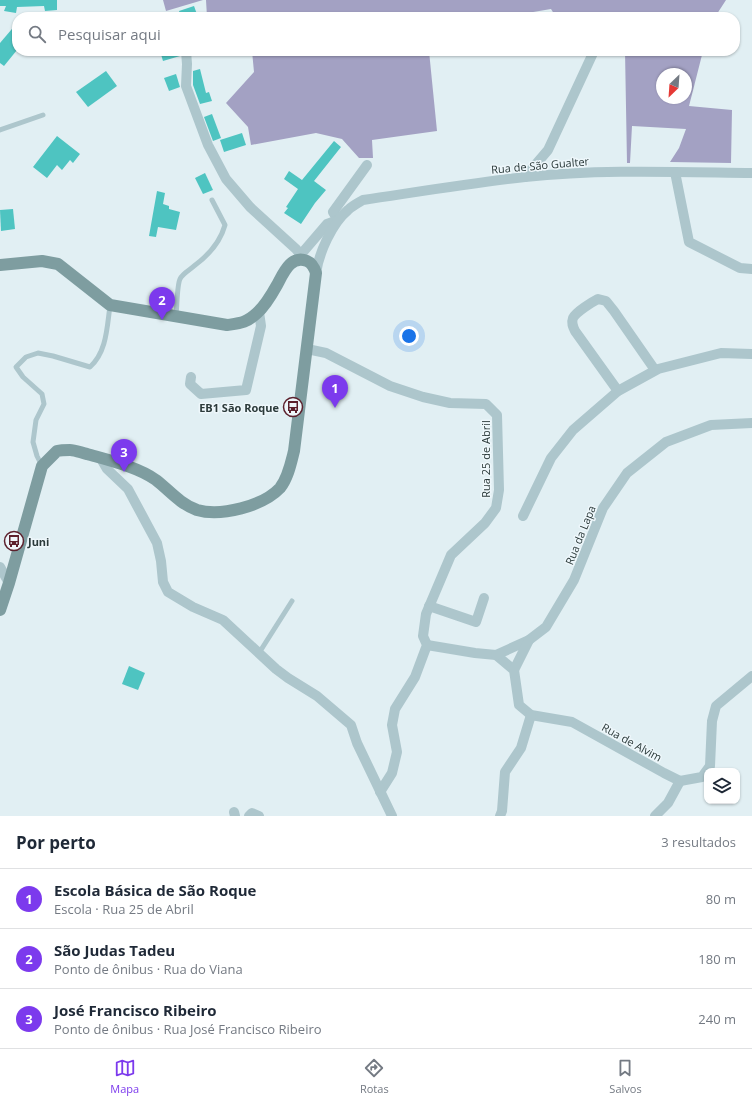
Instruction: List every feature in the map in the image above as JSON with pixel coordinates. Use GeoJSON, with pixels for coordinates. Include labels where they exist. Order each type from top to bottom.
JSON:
{"type":"FeatureCollection","features":[{"type":"Feature","properties":{"kind":"street"},"geometry":{"type":"LineString","coordinates":[[0,610],[42,466],[57,451],[70,450],[139,471],[149,476],[186,504],[197,510],[210,512],[223,512],[255,504],[270,496],[280,487],[288,474],[292,462],[307,349],[304,258],[250,207],[226,178],[208,145],[186,86],[186,56]]}},
{"type":"Feature","properties":{"kind":"street"},"geometry":{"type":"LineString","coordinates":[[526,177],[548,150],[592,56]]}},
{"type":"Feature","properties":{"kind":"street"},"geometry":{"type":"LineString","coordinates":[[338,220],[333,212],[367,165]]}},
{"type":"Feature","properties":{"kind":"street","name":"Rua de São Gualter"},"geometry":{"type":"LineString","coordinates":[[304,258],[328,237],[338,220],[348,210],[363,200],[526,177],[620,172],[752,173]]}},
{"type":"Feature","properties":{"kind":"street"},"geometry":{"type":"LineString","coordinates":[[675,172],[689,242],[740,268],[752,268]]}},
{"type":"Feature","properties":{"kind":"street","name":"Rua de São Gualter"},"geometry":{"type":"LineString","coordinates":[[304,258],[327,224],[338,220]]}},
{"type":"Feature","properties":{"kind":"street"},"geometry":{"type":"LineString","coordinates":[[0,265],[42,261],[58,264],[110,305],[227,325],[243,323],[258,312],[276,286],[285,269],[304,258]]}},
{"type":"Feature","properties":{"kind":"street"},"geometry":{"type":"LineString","coordinates":[[618,391],[574,330],[572,323],[573,318],[598,299],[606,301],[655,370]]}},
{"type":"Feature","properties":{"kind":"street"},"geometry":{"type":"LineString","coordinates":[[191,377],[190,384],[201,394],[246,390],[261,326],[258,312]]}},
{"type":"Feature","properties":{"kind":"street","name":"Rua 25 de Abril"},"geometry":{"type":"LineString","coordinates":[[307,349],[326,354],[390,386],[423,397],[450,403],[486,404],[497,415],[499,490],[496,508],[485,523],[451,555],[429,606],[426,614],[423,636],[427,645],[414,677],[395,709],[392,725],[397,752],[392,773],[380,792]]}},
{"type":"Feature","properties":{"kind":"street"},"geometry":{"type":"LineString","coordinates":[[524,516],[551,458],[573,430],[618,391],[655,370],[721,353],[752,354]]}},
{"type":"Feature","properties":{"kind":"street","name":"Rua da Lapa"},"geometry":{"type":"LineString","coordinates":[[529,640],[546,627],[574,580],[603,508],[627,472],[666,442],[711,425],[752,423]]}},
{"type":"Feature","properties":{"kind":"street"},"geometry":{"type":"LineString","coordinates":[[100,458],[107,469],[128,489],[157,543],[161,561],[163,582],[168,592],[193,607],[223,620],[282,674],[317,696],[351,725],[356,743],[392,816]]}},
{"type":"Feature","properties":{"kind":"street"},"geometry":{"type":"LineString","coordinates":[[0,567],[9,583]]}},
{"type":"Feature","properties":{"kind":"street"},"geometry":{"type":"LineString","coordinates":[[429,606],[476,622],[484,598]]}},
{"type":"Feature","properties":{"kind":"street"},"geometry":{"type":"LineString","coordinates":[[427,645],[496,655],[529,640]]}},
{"type":"Feature","properties":{"kind":"street"},"geometry":{"type":"LineString","coordinates":[[500,816],[502,812],[505,772],[521,748],[530,715],[519,705],[514,670],[529,640]]}},
{"type":"Feature","properties":{"kind":"street"},"geometry":{"type":"LineString","coordinates":[[496,655],[514,670]]}},
{"type":"Feature","properties":{"kind":"street"},"geometry":{"type":"LineString","coordinates":[[655,816],[668,803],[680,781],[702,777],[710,766],[712,721],[716,706],[752,676]]}},
{"type":"Feature","properties":{"kind":"street","name":"Rua de Alvim"},"geometry":{"type":"LineString","coordinates":[[530,715],[572,722],[680,781]]}},
{"type":"Feature","properties":{"kind":"street"},"geometry":{"type":"LineString","coordinates":[[249,816],[252,813],[259,816]]}},
{"type":"Feature","properties":{"kind":"lane"},"geometry":{"type":"LineString","coordinates":[[0,130],[43,115]]}},
{"type":"Feature","properties":{"kind":"lane"},"geometry":{"type":"LineString","coordinates":[[176,316],[180,279],[216,247],[222,236],[225,225],[212,200]]}},
{"type":"Feature","properties":{"kind":"lane"},"geometry":{"type":"LineString","coordinates":[[42,466],[33,442],[36,420],[44,404],[42,394],[23,377],[16,367],[26,357],[38,353],[90,367],[97,361],[105,341],[110,305]]}},
{"type":"Feature","properties":{"kind":"lane"},"geometry":{"type":"LineString","coordinates":[[259,653],[292,601]]}},
{"type":"Feature","properties":{"kind":"shaded area"},"geometry":{"type":"Polygon","coordinates":[[[163,0],[203,0],[166,11],[163,0]]]}},
{"type":"Feature","properties":{"kind":"shaded area"},"geometry":{"type":"Polygon","coordinates":[[[206,0],[726,0],[718,12],[553,12],[551,9],[533,12],[207,12],[206,0]]]}},
{"type":"Feature","properties":{"kind":"shaded area"},"geometry":{"type":"Polygon","coordinates":[[[252,56],[430,56],[437,131],[372,140],[373,158],[359,158],[342,139],[316,133],[251,145],[248,127],[226,103],[254,72],[252,56]]]}},
{"type":"Feature","properties":{"kind":"shaded area"},"geometry":{"type":"Polygon","coordinates":[[[625,56],[702,56],[692,94],[692,68],[656,68],[656,104],[690,104],[689,106],[732,110],[731,163],[670,162],[679,148],[686,129],[632,126],[630,163],[627,163],[625,56]]]}},
{"type":"Feature","properties":{"kind":"building"},"geometry":{"type":"Polygon","coordinates":[[[0,0],[57,0],[57,10],[45,11],[44,6],[17,7],[16,12],[12,12],[4,11],[6,6],[0,6],[0,0]]]}},
{"type":"Feature","properties":{"kind":"building"},"geometry":{"type":"Polygon","coordinates":[[[194,6],[196,12],[179,12],[194,6]]]}},
{"type":"Feature","properties":{"kind":"building"},"geometry":{"type":"Polygon","coordinates":[[[12,29],[12,56],[4,66],[0,63],[0,43],[12,29]]]}},
{"type":"Feature","properties":{"kind":"building"},"geometry":{"type":"Polygon","coordinates":[[[162,56],[180,56],[163,61],[162,56]]]}},
{"type":"Feature","properties":{"kind":"building"},"geometry":{"type":"Polygon","coordinates":[[[200,69],[206,93],[209,92],[212,101],[200,104],[193,85],[193,71],[200,69]]]}},
{"type":"Feature","properties":{"kind":"building"},"geometry":{"type":"Polygon","coordinates":[[[106,71],[117,86],[88,107],[76,92],[106,71]]]}},
{"type":"Feature","properties":{"kind":"building"},"geometry":{"type":"Polygon","coordinates":[[[176,74],[180,87],[169,91],[164,78],[176,74]]]}},
{"type":"Feature","properties":{"kind":"building"},"geometry":{"type":"Polygon","coordinates":[[[212,114],[221,138],[213,141],[204,117],[212,114]]]}},
{"type":"Feature","properties":{"kind":"building"},"geometry":{"type":"Polygon","coordinates":[[[242,133],[246,145],[224,152],[220,140],[242,133]]]}},
{"type":"Feature","properties":{"kind":"building"},"geometry":{"type":"Polygon","coordinates":[[[57,136],[80,154],[73,163],[70,160],[62,170],[57,165],[47,178],[33,167],[57,136]]]}},
{"type":"Feature","properties":{"kind":"building"},"geometry":{"type":"Polygon","coordinates":[[[334,141],[341,147],[314,181],[326,190],[301,224],[284,213],[288,208],[286,207],[298,189],[284,179],[289,171],[302,180],[334,141]]]}},
{"type":"Feature","properties":{"kind":"building"},"geometry":{"type":"Polygon","coordinates":[[[205,173],[213,190],[203,194],[195,178],[205,173]]]}},
{"type":"Feature","properties":{"kind":"building"},"geometry":{"type":"Polygon","coordinates":[[[157,191],[165,193],[163,204],[169,206],[169,209],[180,212],[176,230],[158,227],[156,237],[149,236],[157,191]]]}},
{"type":"Feature","properties":{"kind":"building"},"geometry":{"type":"Polygon","coordinates":[[[13,209],[15,229],[1,231],[0,210],[13,209]]]}},
{"type":"Feature","properties":{"kind":"building"},"geometry":{"type":"Polygon","coordinates":[[[129,666],[145,673],[138,690],[122,684],[129,666]]]}},
{"type":"Feature","properties":{"kind":"place","name":"São Judas Tadeu"},"geometry":{"type":"Point","coordinates":[162,320]}},
{"type":"Feature","properties":{"kind":"place","name":"EB1 São Roque"},"geometry":{"type":"Point","coordinates":[293,407]}},
{"type":"Feature","properties":{"kind":"place","name":"Escola Básica de São Roque"},"geometry":{"type":"Point","coordinates":[335,408]}},
{"type":"Feature","properties":{"kind":"place","name":"José Francisco Ribeiro"},"geometry":{"type":"Point","coordinates":[124,472]}},
{"type":"Feature","properties":{"kind":"place","name":"Juni"},"geometry":{"type":"Point","coordinates":[14,541]}}]}
